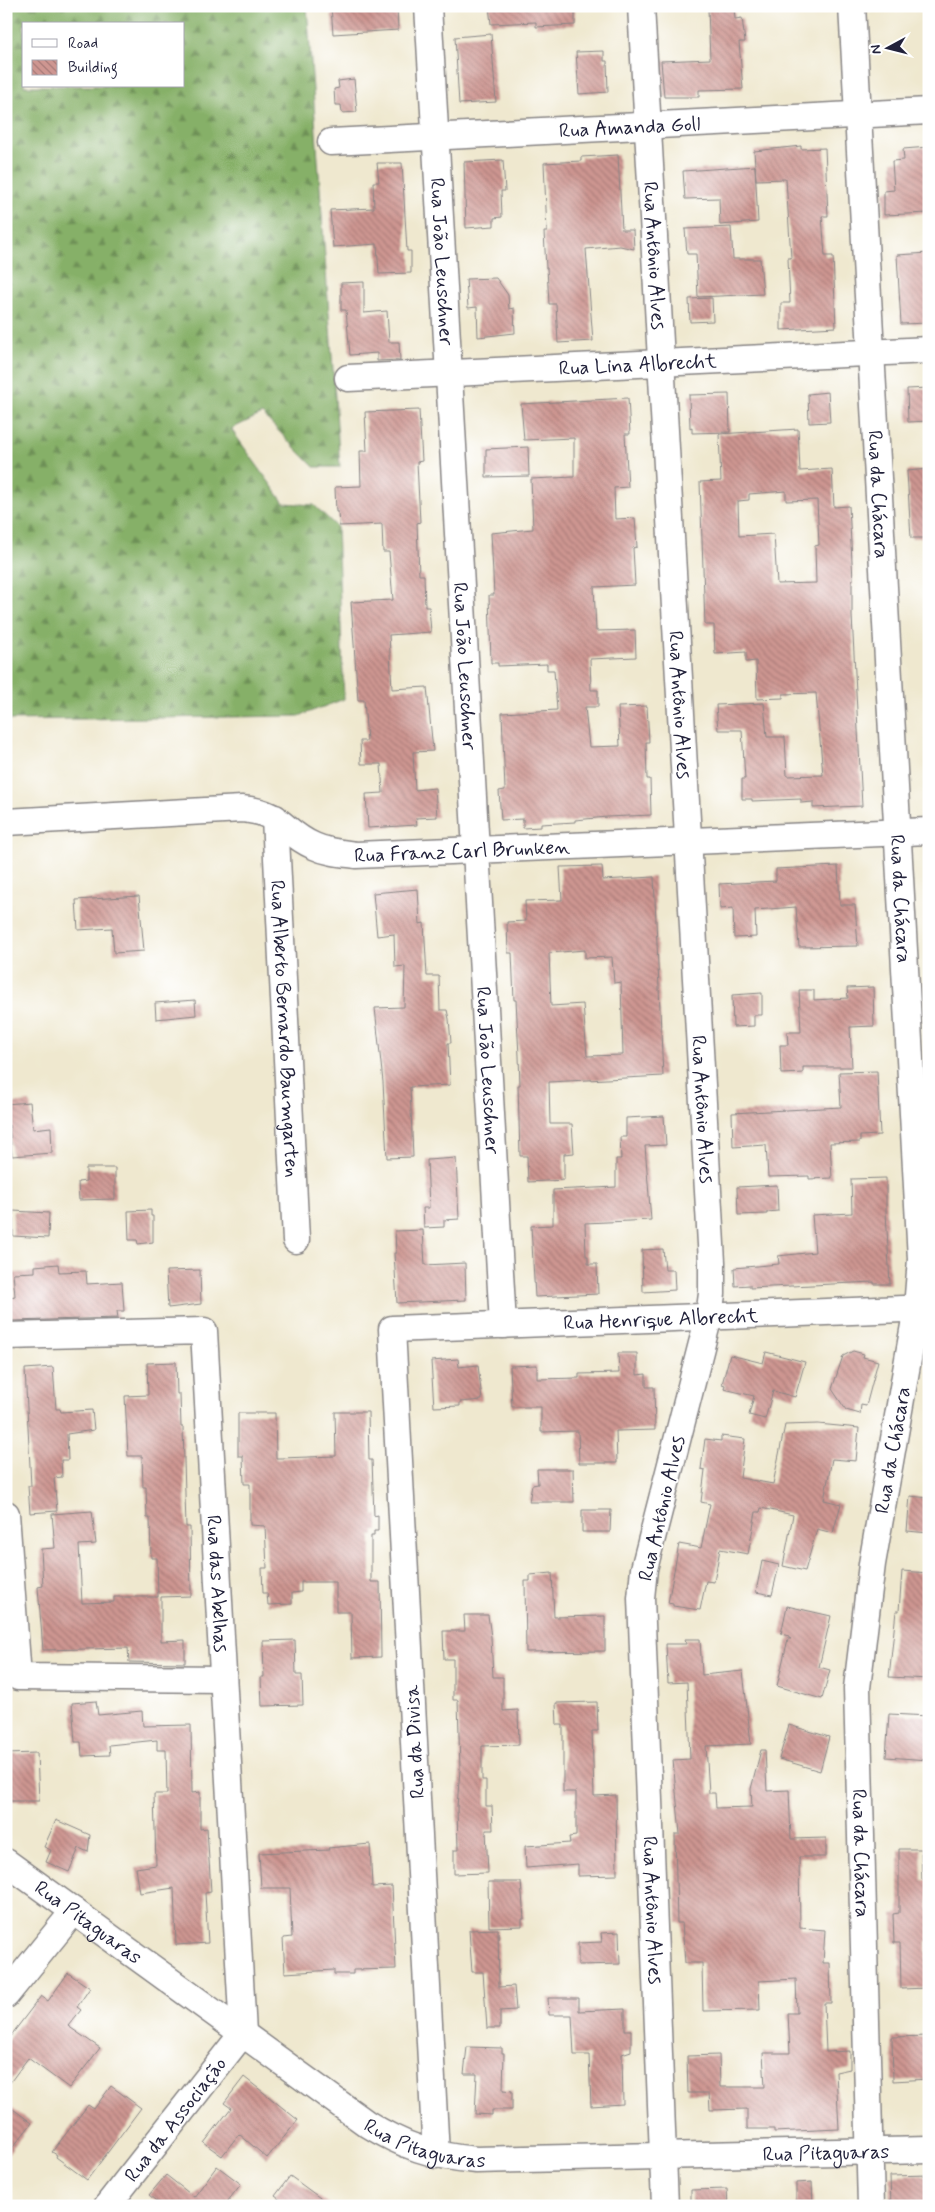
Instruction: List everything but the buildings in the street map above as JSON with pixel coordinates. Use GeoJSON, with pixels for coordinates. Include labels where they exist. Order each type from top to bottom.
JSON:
{"type":"FeatureCollection","features":[{"type":"Feature","properties":{"kind":"street","name":"Rua João Leuschner"},"geometry":{"type":"LineString","coordinates":[[428,6],[503,1325]]}},
{"type":"Feature","properties":{"kind":"street","name":"Rua Antônio Alves"},"geometry":{"type":"LineString","coordinates":[[641,6],[712,1229],[712,1294],[709,1316],[644,1569],[641,1598],[665,2206]]}},
{"type":"Feature","properties":{"kind":"street","name":"Rua da Chácara"},"geometry":{"type":"LineString","coordinates":[[852,6],[923,1308],[872,1564],[857,1688],[870,2206]]}},
{"type":"Feature","properties":{"kind":"street","name":"Rua Amanda Goll"},"geometry":{"type":"LineString","coordinates":[[331,142],[929,110]]}},
{"type":"Feature","properties":{"kind":"street","name":"Rua Lina Albrecht"},"geometry":{"type":"LineString","coordinates":[[348,378],[929,350]]}},
{"type":"Feature","properties":{"kind":"street","name":"Rua Franz Carl Brunken"},"geometry":{"type":"LineString","coordinates":[[6,822],[242,810],[259,811],[275,818],[313,846],[333,853],[379,855],[929,831]]}},
{"type":"Feature","properties":{"kind":"street","name":"Rua Alberto Bernardo Baumgarten"},"geometry":{"type":"LineString","coordinates":[[275,818],[296,1240]]}},
{"type":"Feature","properties":{"kind":"street","name":"Rua Henrique Albrecht"},"geometry":{"type":"LineString","coordinates":[[392,1329],[923,1308]]}},
{"type":"Feature","properties":{"kind":"street","name":"Rua da Divisa"},"geometry":{"type":"LineString","coordinates":[[392,1329],[436,2155]]}},
{"type":"Feature","properties":{"kind":"street","name":"Rua das Abelhas"},"geometry":{"type":"LineString","coordinates":[[6,1336],[204,1331],[243,2033]]}},
{"type":"Feature","properties":{"kind":"street"},"geometry":{"type":"LineString","coordinates":[[6,1514],[18,1677],[223,1679]]}},
{"type":"Feature","properties":{"kind":"street","name":"Rua Pitaguaras"},"geometry":{"type":"LineString","coordinates":[[6,1862],[366,2123],[399,2142],[436,2155],[476,2160],[929,2150]]}},
{"type":"Feature","properties":{"kind":"street"},"geometry":{"type":"LineString","coordinates":[[6,1995],[74,1911]]}},
{"type":"Feature","properties":{"kind":"street","name":"Rua da Associação"},"geometry":{"type":"LineString","coordinates":[[107,2206],[243,2033]]}},
{"type":"Feature","properties":{"kind":"green space"},"geometry":{"type":"Polygon","coordinates":[[[6,6],[307,6],[340,467],[314,467],[262,414],[231,429],[284,503],[314,505],[337,527],[344,699],[299,716],[6,720],[6,6]]]}}]}
